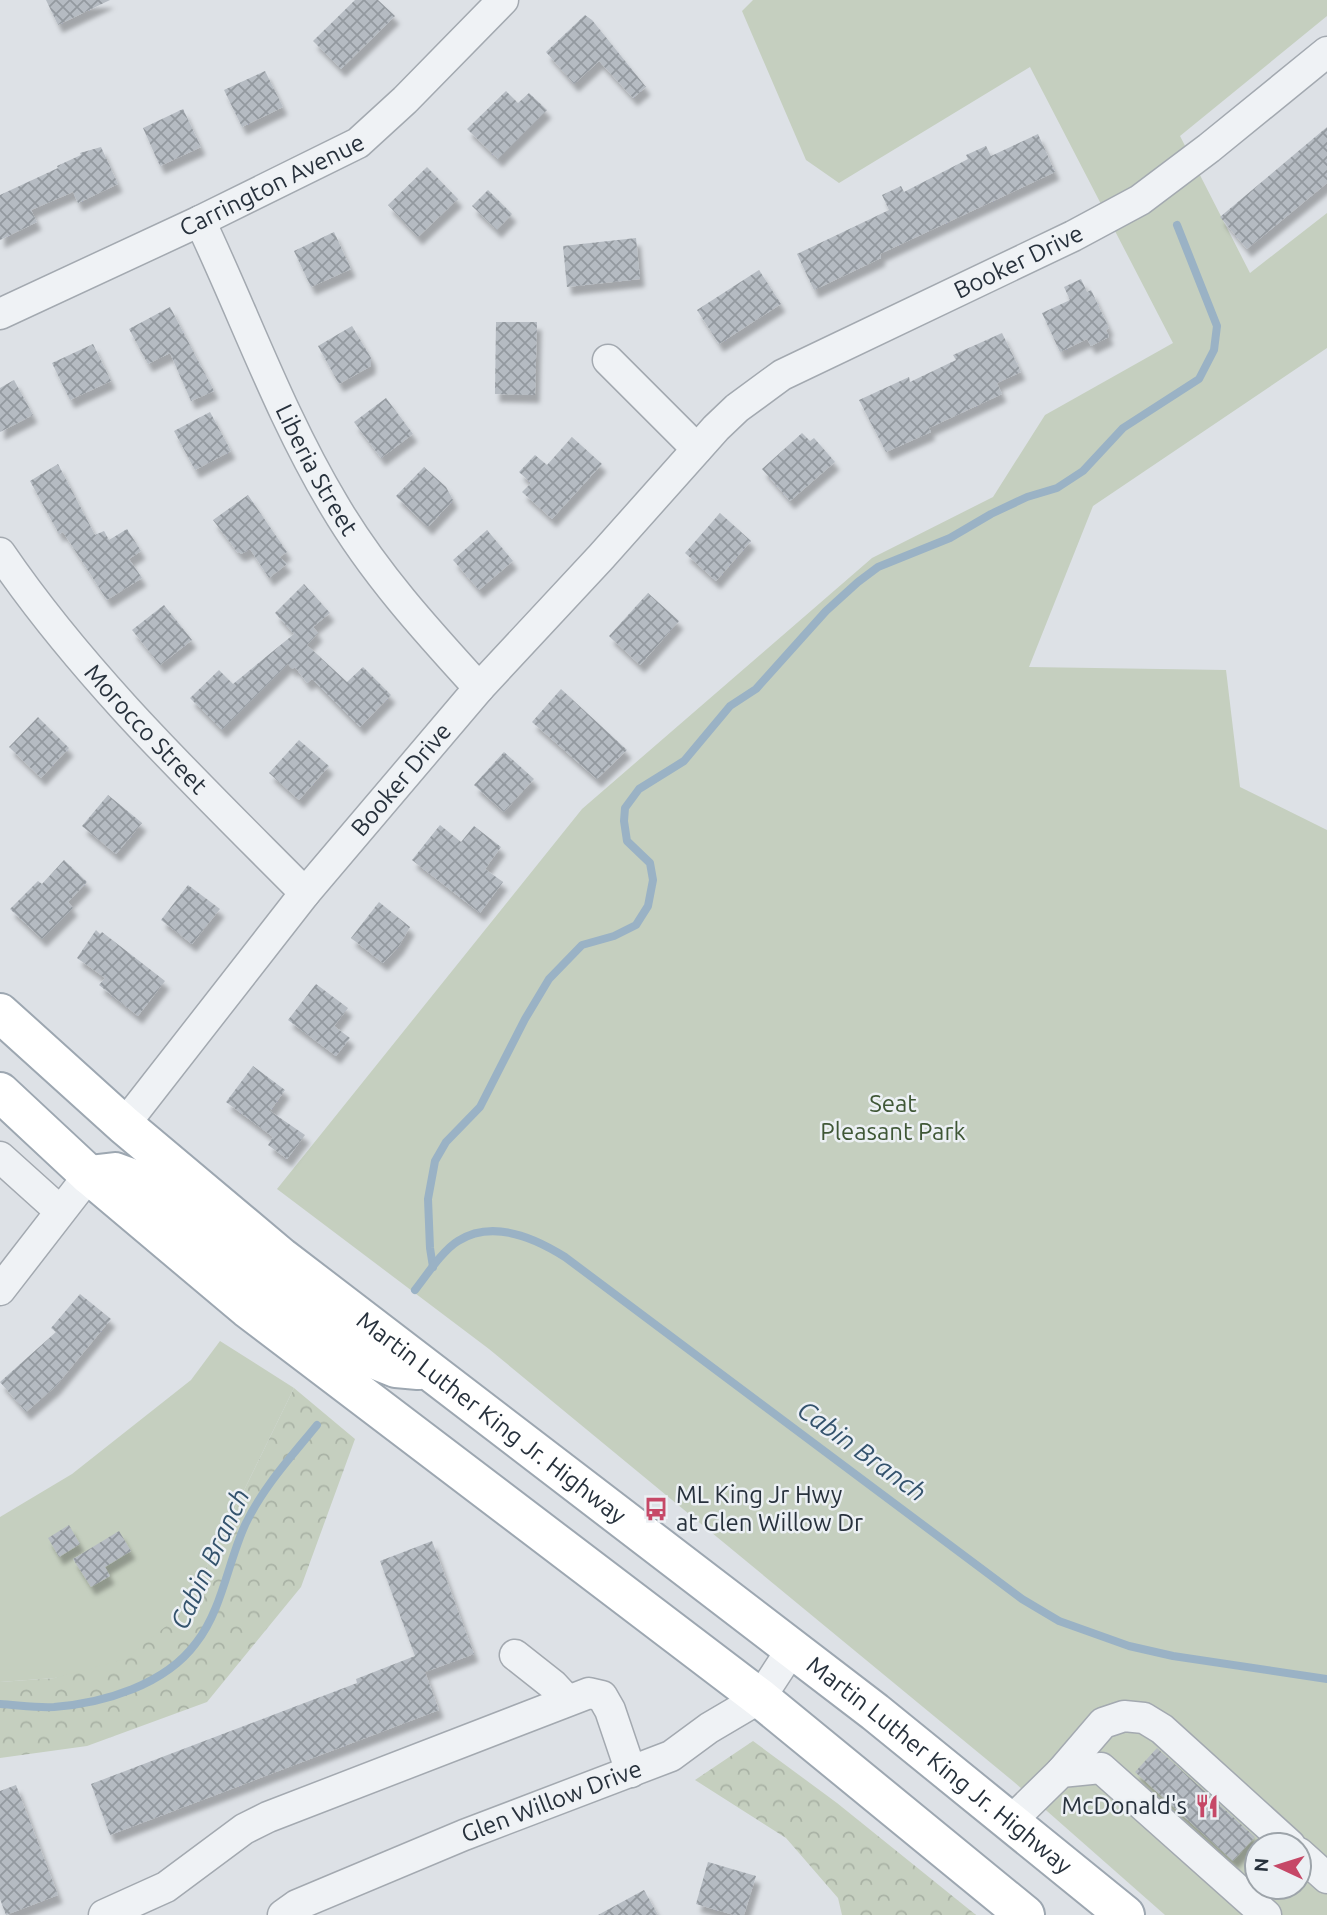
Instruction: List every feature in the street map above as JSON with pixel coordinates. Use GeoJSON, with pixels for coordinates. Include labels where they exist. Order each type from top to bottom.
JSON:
{"type":"FeatureCollection","features":[{"type":"Feature","properties":{"kind":"main road","name":"Martin Luther King Jr. Highway"},"geometry":{"type":"LineString","coordinates":[[0,1013],[124,1125],[281,1256],[792,1649],[1011,1821],[1125,1915]]}},
{"type":"Feature","properties":{"kind":"main road"},"geometry":{"type":"LineString","coordinates":[[0,1066],[60,1122],[83,1139],[96,1141],[110,1137],[124,1125]]}},
{"type":"Feature","properties":{"kind":"main road"},"geometry":{"type":"LineString","coordinates":[[0,1092],[89,1175],[247,1308],[760,1698],[1025,1915]]}},
{"type":"Feature","properties":{"kind":"main road"},"geometry":{"type":"LineString","coordinates":[[89,1175],[115,1172],[142,1182],[267,1283],[351,1346],[396,1368],[432,1371]]}},
{"type":"Feature","properties":{"kind":"street","name":"Carrington Avenue"},"geometry":{"type":"LineString","coordinates":[[0,314],[200,221],[358,143],[405,100],[503,0]]}},
{"type":"Feature","properties":{"kind":"street","name":"Booker Drive"},"geometry":{"type":"LineString","coordinates":[[124,1125],[305,893],[479,688],[737,408],[782,375],[1073,236],[1140,201],[1327,52]]}},
{"type":"Feature","properties":{"kind":"street","name":"Liberia Street"},"geometry":{"type":"LineString","coordinates":[[200,221],[279,402],[333,504],[384,580],[479,688]]}},
{"type":"Feature","properties":{"kind":"street"},"geometry":{"type":"LineString","coordinates":[[608,360],[697,449]]}},
{"type":"Feature","properties":{"kind":"street","name":"Morocco Street"},"geometry":{"type":"LineString","coordinates":[[0,553],[23,587],[76,653],[131,716],[305,893]]}},
{"type":"Feature","properties":{"kind":"street"},"geometry":{"type":"LineString","coordinates":[[0,1157],[60,1211]]}},
{"type":"Feature","properties":{"kind":"street"},"geometry":{"type":"LineString","coordinates":[[0,1290],[89,1175]]}},
{"type":"Feature","properties":{"kind":"street","name":"Glen Willow Drive"},"geometry":{"type":"LineString","coordinates":[[283,1915],[297,1905],[464,1835],[671,1756],[709,1728],[760,1698],[792,1649]]}},
{"type":"Feature","properties":{"kind":"street"},"geometry":{"type":"LineString","coordinates":[[515,1655],[553,1685],[567,1700]]}},
{"type":"Feature","properties":{"kind":"street"},"geometry":{"type":"LineString","coordinates":[[104,1915],[166,1888],[244,1829],[268,1816],[589,1693],[602,1696],[610,1710],[631,1772]]}},
{"type":"Feature","properties":{"kind":"street"},"geometry":{"type":"LineString","coordinates":[[1011,1821],[1060,1772],[1103,1723],[1124,1716],[1144,1718],[1162,1729],[1275,1831]]}},
{"type":"Feature","properties":{"kind":"street"},"geometry":{"type":"LineString","coordinates":[[1060,1772],[1101,1768],[1266,1915]]}},
{"type":"Feature","properties":{"kind":"street"},"geometry":{"type":"LineString","coordinates":[[1313,1866],[1327,1878]]}},
{"type":"Feature","properties":{"kind":"green space","name":"Seat Pleasant Park"},"geometry":{"type":"Polygon","coordinates":[[[753,0],[1327,0],[1327,16],[1180,136],[1250,273],[1327,213],[1327,348],[1093,506],[1029,667],[1226,670],[1240,787],[1327,830],[1327,1915],[1165,1915],[1014,1782],[489,1349],[277,1189],[582,809],[872,558],[993,497],[1045,415],[1173,343],[1030,67],[839,183],[806,160],[742,11],[753,0]]]}},
{"type":"Feature","properties":{"kind":"green space"},"geometry":{"type":"Polygon","coordinates":[[[220,1341],[294,1388],[185,1611],[125,1659],[55,1678],[0,1682],[0,1517],[72,1474],[191,1380],[220,1341]]]}},
{"type":"Feature","properties":{"kind":"green space"},"geometry":{"type":"Polygon","coordinates":[[[294,1388],[355,1439],[301,1587],[207,1702],[87,1746],[0,1758],[0,1682],[55,1678],[185,1611],[294,1388]]]}},
{"type":"Feature","properties":{"kind":"green space"},"geometry":{"type":"Polygon","coordinates":[[[753,1741],[837,1803],[976,1915],[842,1915],[838,1898],[786,1838],[695,1780],[753,1741]]]}},
{"type":"Feature","properties":{"kind":"building"},"geometry":{"type":"Polygon","coordinates":[[[46,0],[110,0],[58,25],[46,0]]]}},
{"type":"Feature","properties":{"kind":"building"},"geometry":{"type":"Polygon","coordinates":[[[355,0],[378,0],[395,16],[341,69],[313,41],[355,0]]]}},
{"type":"Feature","properties":{"kind":"building"},"geometry":{"type":"Polygon","coordinates":[[[585,15],[592,20],[646,87],[633,98],[599,61],[574,84],[546,52],[585,15]]]}},
{"type":"Feature","properties":{"kind":"building"},"geometry":{"type":"Polygon","coordinates":[[[265,71],[283,107],[242,127],[224,90],[265,71]]]}},
{"type":"Feature","properties":{"kind":"building"},"geometry":{"type":"Polygon","coordinates":[[[506,91],[518,103],[529,93],[547,110],[498,159],[467,129],[506,91]]]}},
{"type":"Feature","properties":{"kind":"building"},"geometry":{"type":"Polygon","coordinates":[[[183,109],[201,147],[160,166],[143,128],[183,109]]]}},
{"type":"Feature","properties":{"kind":"building"},"geometry":{"type":"Polygon","coordinates":[[[1327,127],[1327,183],[1247,249],[1220,217],[1327,127]]]}},
{"type":"Feature","properties":{"kind":"building"},"geometry":{"type":"Polygon","coordinates":[[[1038,134],[1055,172],[880,254],[881,258],[814,290],[797,254],[889,210],[882,195],[901,186],[904,192],[968,159],[966,155],[986,146],[991,156],[1038,134]]]}},
{"type":"Feature","properties":{"kind":"building"},"geometry":{"type":"Polygon","coordinates":[[[101,147],[118,184],[78,203],[73,192],[31,210],[37,222],[0,240],[0,195],[58,168],[57,166],[81,155],[80,153],[101,147]]]}},
{"type":"Feature","properties":{"kind":"building"},"geometry":{"type":"Polygon","coordinates":[[[427,167],[458,199],[418,237],[388,205],[427,167]]]}},
{"type":"Feature","properties":{"kind":"building"},"geometry":{"type":"Polygon","coordinates":[[[488,190],[512,214],[497,230],[472,206],[488,190]]]}},
{"type":"Feature","properties":{"kind":"building"},"geometry":{"type":"Polygon","coordinates":[[[334,232],[351,269],[311,287],[294,251],[334,232]]]}},
{"type":"Feature","properties":{"kind":"building"},"geometry":{"type":"Polygon","coordinates":[[[636,238],[640,279],[567,287],[563,246],[636,238]]]}},
{"type":"Feature","properties":{"kind":"building"},"geometry":{"type":"Polygon","coordinates":[[[759,270],[781,304],[719,344],[697,310],[759,270]]]}},
{"type":"Feature","properties":{"kind":"building"},"geometry":{"type":"Polygon","coordinates":[[[1081,279],[1087,292],[1091,290],[1109,328],[1106,330],[1109,337],[1091,346],[1087,339],[1060,352],[1042,313],[1070,300],[1064,287],[1081,279]]]}},
{"type":"Feature","properties":{"kind":"building"},"geometry":{"type":"Polygon","coordinates":[[[170,307],[214,391],[191,401],[170,353],[148,364],[129,329],[170,307]]]}},
{"type":"Feature","properties":{"kind":"building"},"geometry":{"type":"Polygon","coordinates":[[[496,322],[537,322],[535,395],[495,394],[496,322]]]}},
{"type":"Feature","properties":{"kind":"building"},"geometry":{"type":"Polygon","coordinates":[[[352,326],[371,358],[371,366],[339,384],[318,346],[352,326]]]}},
{"type":"Feature","properties":{"kind":"building"},"geometry":{"type":"Polygon","coordinates":[[[1002,333],[1021,372],[997,383],[1002,394],[929,428],[931,432],[886,452],[859,400],[909,377],[910,382],[956,360],[953,355],[1002,333]]]}},
{"type":"Feature","properties":{"kind":"building"},"geometry":{"type":"Polygon","coordinates":[[[93,344],[111,381],[70,400],[52,363],[93,344]]]}},
{"type":"Feature","properties":{"kind":"building"},"geometry":{"type":"Polygon","coordinates":[[[14,380],[33,415],[0,432],[0,388],[14,380]]]}},
{"type":"Feature","properties":{"kind":"building"},"geometry":{"type":"Polygon","coordinates":[[[386,398],[413,434],[381,458],[354,422],[386,398]]]}},
{"type":"Feature","properties":{"kind":"building"},"geometry":{"type":"Polygon","coordinates":[[[210,412],[231,451],[195,470],[174,431],[210,412]]]}},
{"type":"Feature","properties":{"kind":"building"},"geometry":{"type":"Polygon","coordinates":[[[802,433],[810,441],[814,438],[835,462],[790,501],[762,469],[802,433]]]}},
{"type":"Feature","properties":{"kind":"building"},"geometry":{"type":"Polygon","coordinates":[[[572,437],[602,464],[552,519],[522,492],[531,483],[519,472],[535,455],[547,465],[572,437]]]}},
{"type":"Feature","properties":{"kind":"building"},"geometry":{"type":"Polygon","coordinates":[[[58,464],[95,535],[104,531],[109,540],[127,529],[141,551],[129,559],[142,578],[107,600],[63,532],[59,534],[30,481],[58,464]]]}},
{"type":"Feature","properties":{"kind":"building"},"geometry":{"type":"Polygon","coordinates":[[[424,467],[446,487],[453,500],[428,527],[396,496],[424,467]]]}},
{"type":"Feature","properties":{"kind":"building"},"geometry":{"type":"Polygon","coordinates":[[[248,495],[287,552],[280,557],[287,564],[269,578],[250,549],[238,553],[213,520],[248,495]]]}},
{"type":"Feature","properties":{"kind":"building"},"geometry":{"type":"Polygon","coordinates":[[[720,513],[751,541],[716,581],[685,553],[720,513]]]}},
{"type":"Feature","properties":{"kind":"building"},"geometry":{"type":"Polygon","coordinates":[[[487,530],[513,561],[479,590],[453,560],[487,530]]]}},
{"type":"Feature","properties":{"kind":"building"},"geometry":{"type":"Polygon","coordinates":[[[304,584],[330,613],[313,627],[318,633],[307,645],[347,682],[363,667],[391,695],[360,727],[312,679],[307,683],[295,667],[292,669],[288,664],[222,730],[190,698],[219,670],[233,684],[294,634],[275,613],[304,584]]]}},
{"type":"Feature","properties":{"kind":"building"},"geometry":{"type":"Polygon","coordinates":[[[648,593],[679,621],[640,665],[609,636],[648,593]]]}},
{"type":"Feature","properties":{"kind":"building"},"geometry":{"type":"Polygon","coordinates":[[[164,605],[192,640],[160,665],[132,630],[164,605]]]}},
{"type":"Feature","properties":{"kind":"building"},"geometry":{"type":"Polygon","coordinates":[[[561,689],[627,750],[597,779],[532,722],[561,689]]]}},
{"type":"Feature","properties":{"kind":"building"},"geometry":{"type":"Polygon","coordinates":[[[38,717],[69,748],[41,778],[9,747],[38,717]]]}},
{"type":"Feature","properties":{"kind":"building"},"geometry":{"type":"Polygon","coordinates":[[[299,740],[329,766],[299,800],[269,773],[299,740]]]}},
{"type":"Feature","properties":{"kind":"building"},"geometry":{"type":"Polygon","coordinates":[[[504,752],[534,779],[504,812],[474,785],[504,752]]]}},
{"type":"Feature","properties":{"kind":"building"},"geometry":{"type":"Polygon","coordinates":[[[108,795],[142,823],[116,854],[82,826],[108,795]]]}},
{"type":"Feature","properties":{"kind":"building"},"geometry":{"type":"Polygon","coordinates":[[[440,825],[461,842],[474,826],[501,847],[485,869],[503,882],[480,913],[412,860],[440,825]]]}},
{"type":"Feature","properties":{"kind":"building"},"geometry":{"type":"Polygon","coordinates":[[[64,860],[87,882],[68,902],[73,908],[42,939],[10,909],[38,881],[42,884],[64,860]]]}},
{"type":"Feature","properties":{"kind":"building"},"geometry":{"type":"Polygon","coordinates":[[[188,885],[220,909],[192,944],[161,920],[188,885]]]}},
{"type":"Feature","properties":{"kind":"building"},"geometry":{"type":"Polygon","coordinates":[[[379,902],[410,927],[399,946],[383,963],[351,938],[379,902]]]}},
{"type":"Feature","properties":{"kind":"building"},"geometry":{"type":"Polygon","coordinates":[[[96,930],[165,981],[138,1016],[99,985],[105,978],[77,958],[96,930]]]}},
{"type":"Feature","properties":{"kind":"building"},"geometry":{"type":"Polygon","coordinates":[[[316,984],[348,1008],[334,1026],[350,1038],[336,1056],[288,1020],[316,984]]]}},
{"type":"Feature","properties":{"kind":"building"},"geometry":{"type":"Polygon","coordinates":[[[253,1066],[285,1090],[270,1111],[305,1135],[287,1159],[268,1145],[273,1137],[226,1102],[253,1066]]]}},
{"type":"Feature","properties":{"kind":"building"},"geometry":{"type":"Polygon","coordinates":[[[80,1294],[111,1319],[56,1386],[26,1412],[0,1382],[56,1332],[51,1328],[80,1294]]]}},
{"type":"Feature","properties":{"kind":"building"},"geometry":{"type":"Polygon","coordinates":[[[69,1525],[80,1544],[59,1557],[48,1538],[69,1525]]]}},
{"type":"Feature","properties":{"kind":"building"},"geometry":{"type":"Polygon","coordinates":[[[119,1531],[131,1551],[105,1567],[110,1576],[91,1587],[73,1559],[119,1531]]]}},
{"type":"Feature","properties":{"kind":"building"},"geometry":{"type":"Polygon","coordinates":[[[432,1541],[474,1654],[425,1672],[439,1710],[110,1835],[91,1784],[357,1683],[356,1679],[415,1656],[380,1561],[432,1541]]]}},
{"type":"Feature","properties":{"kind":"building","name":"McDonald's"},"geometry":{"type":"Polygon","coordinates":[[[1157,1748],[1248,1831],[1243,1831],[1243,1850],[1233,1861],[1135,1772],[1157,1748]]]}},
{"type":"Feature","properties":{"kind":"building"},"geometry":{"type":"Polygon","coordinates":[[[16,1785],[58,1895],[6,1915],[0,1899],[0,1791],[16,1785]]]}},
{"type":"Feature","properties":{"kind":"building"},"geometry":{"type":"Polygon","coordinates":[[[708,1862],[756,1876],[744,1915],[734,1915],[696,1904],[708,1862]]]}},
{"type":"Feature","properties":{"kind":"building"},"geometry":{"type":"Polygon","coordinates":[[[644,1890],[658,1915],[598,1915],[644,1890]]]}},
{"type":"Feature","properties":{"kind":"waterway"},"geometry":{"type":"LineString","coordinates":[[433,1267],[428,1199],[435,1161],[446,1142],[480,1107],[525,1019],[549,979],[582,945],[614,936],[636,925],[648,906],[653,880],[650,863],[627,841],[625,808],[639,789],[684,761],[730,706],[756,689],[826,611],[878,567],[950,538],[1027,497],[1057,488],[1083,471],[1123,428],[1199,379],[1214,350],[1217,326],[1177,225]]}},
{"type":"Feature","properties":{"kind":"waterway","name":"Cabin Branch"},"geometry":{"type":"LineString","coordinates":[[415,1290],[447,1250],[471,1235],[499,1231],[541,1243],[565,1257],[1022,1599],[1059,1621],[1129,1646],[1173,1656],[1327,1679]]}},
{"type":"Feature","properties":{"kind":"waterway","name":"Cabin Branch"},"geometry":{"type":"LineString","coordinates":[[0,1704],[54,1707],[113,1696],[151,1681],[183,1658],[205,1630],[212,1616],[239,1539],[252,1511],[278,1473],[317,1425]]}},
{"type":"Feature","properties":{"kind":"place","name":"ML King Jr Hwy at Glen Willow Dr"},"geometry":{"type":"Point","coordinates":[656,1509]}},
{"type":"Feature","properties":{"kind":"place","name":"McDonald's"},"geometry":{"type":"Point","coordinates":[1207,1806]}}]}
